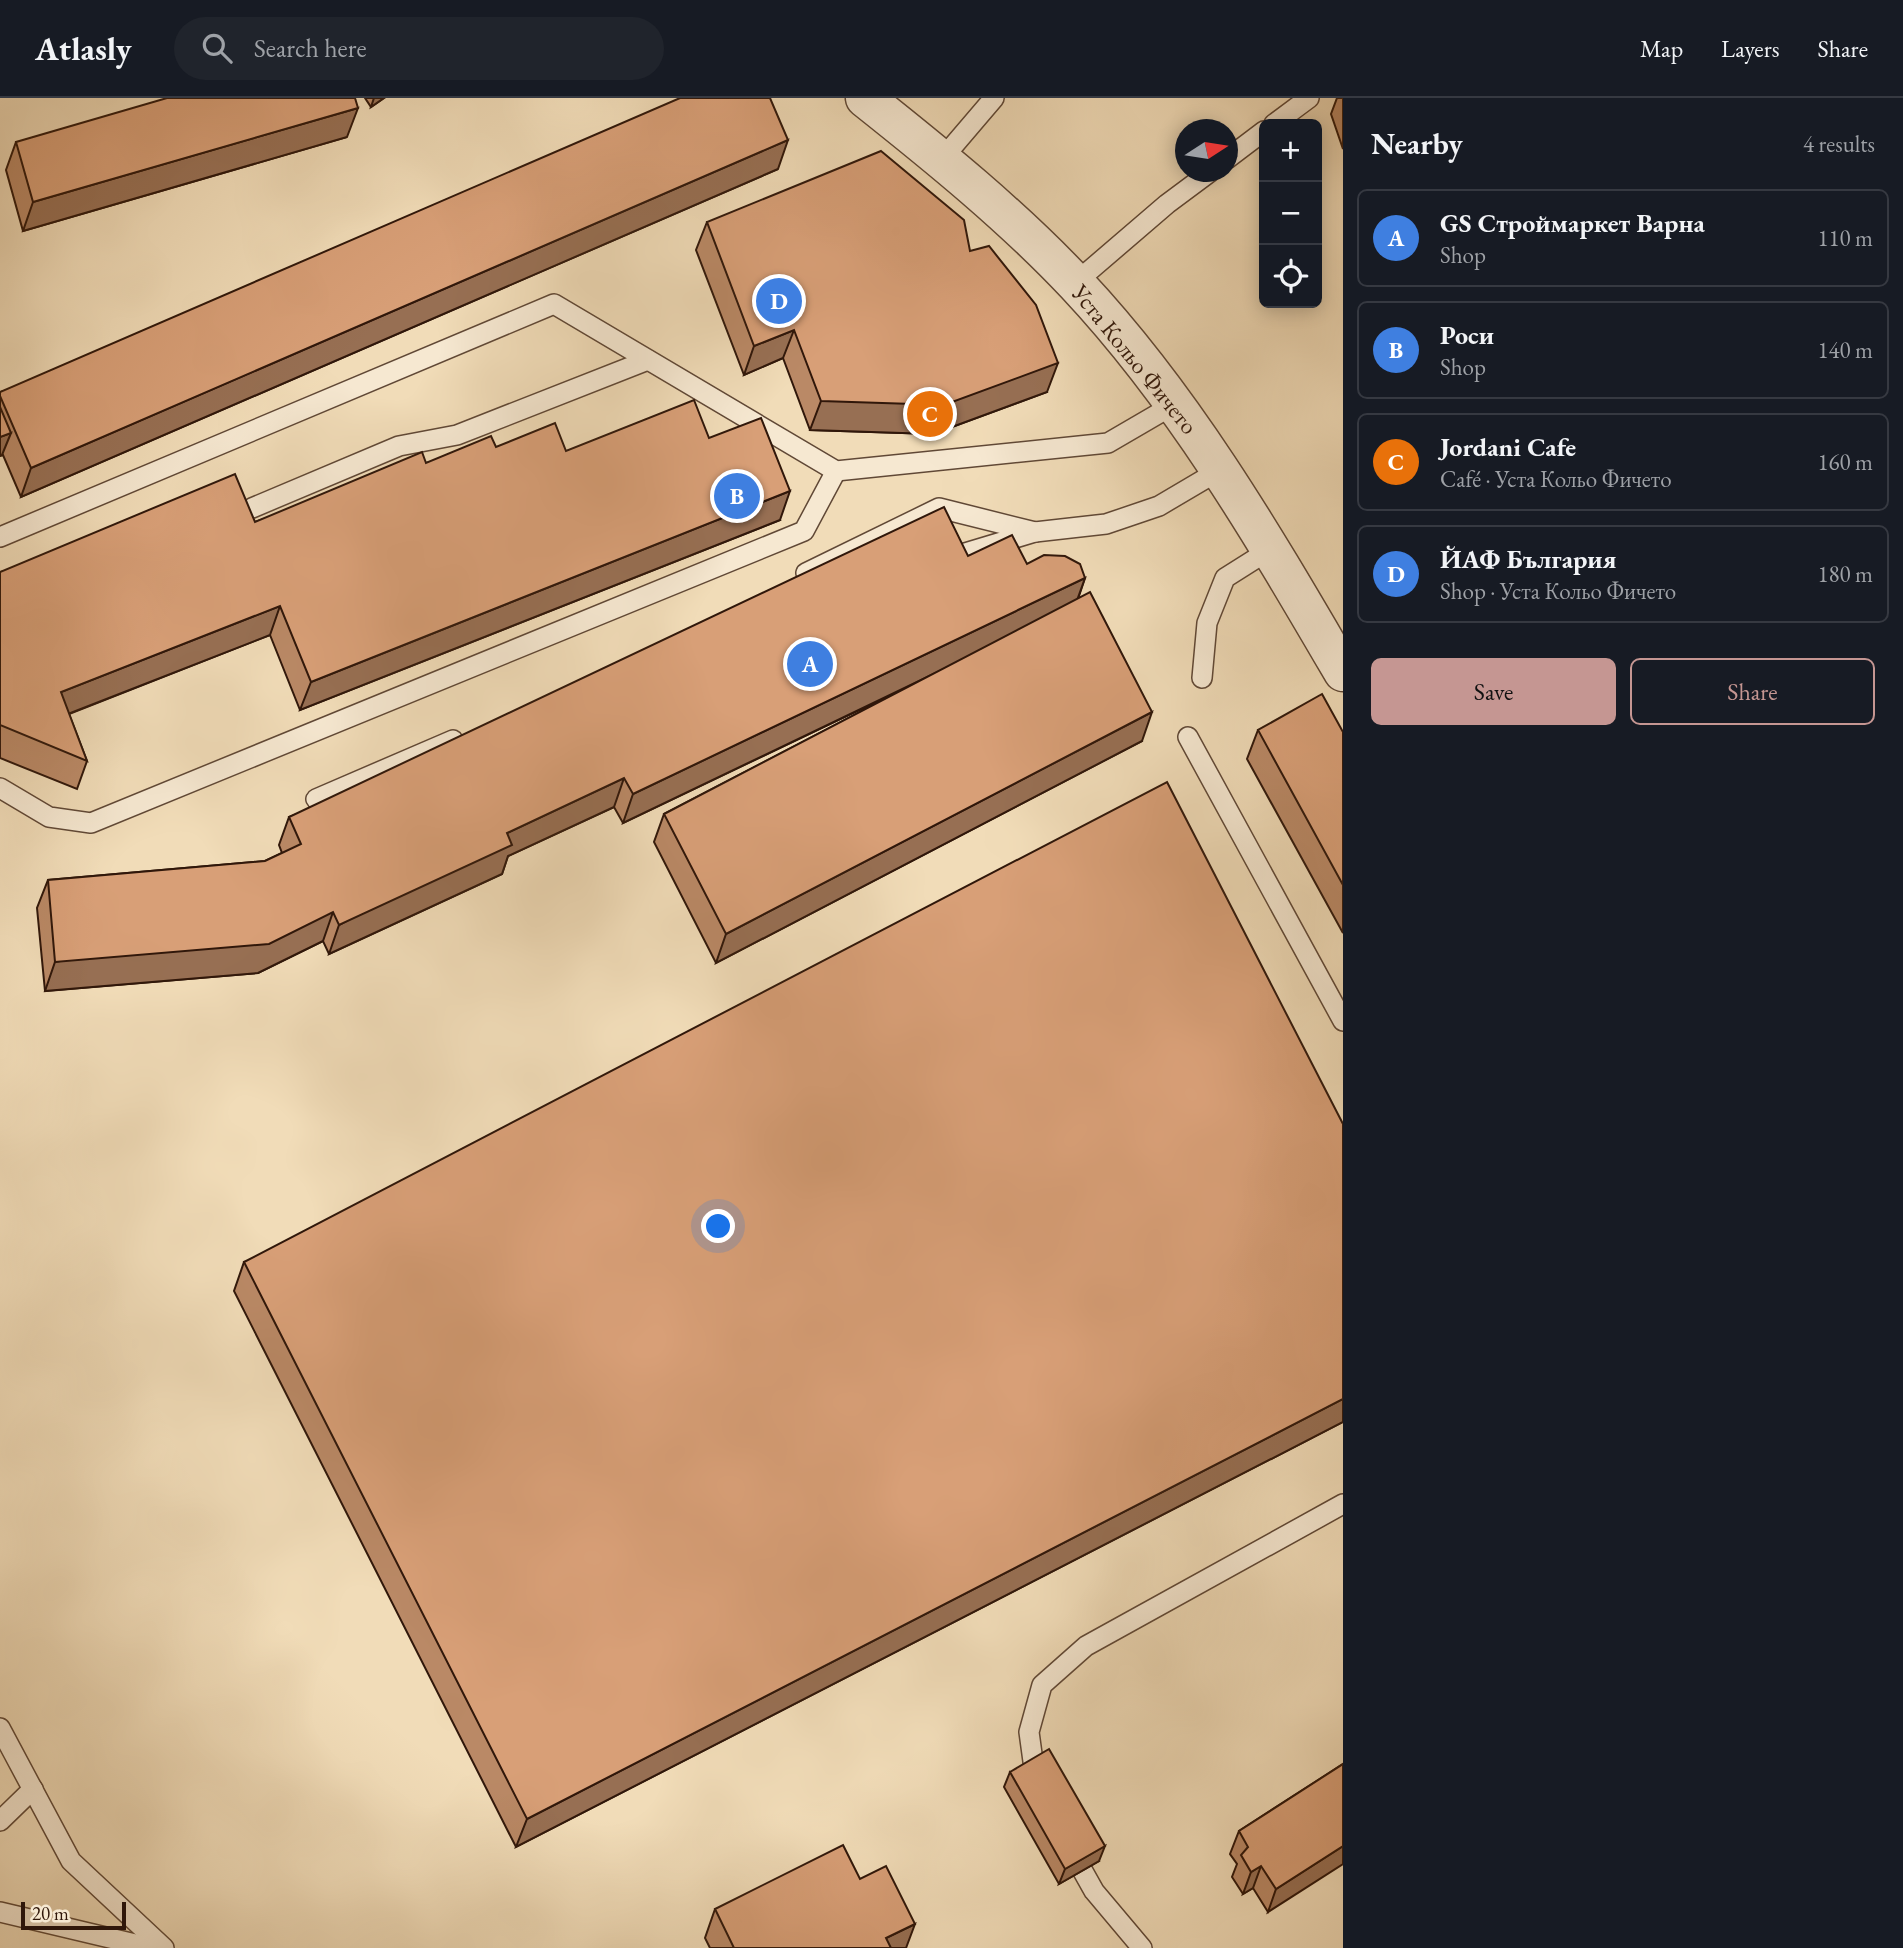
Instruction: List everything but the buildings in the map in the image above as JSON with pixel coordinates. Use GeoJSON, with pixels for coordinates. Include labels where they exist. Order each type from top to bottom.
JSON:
{"type":"FeatureCollection","features":[{"type":"Feature","properties":{"kind":"street","name":"Уста Кольо Фичето"},"geometry":{"type":"LineString","coordinates":[[865,98],[942,159],[1075,283],[1174,404],[1220,470],[1271,549],[1343,672]]}},
{"type":"Feature","properties":{"kind":"lane"},"geometry":{"type":"LineString","coordinates":[[942,159],[994,98]]}},
{"type":"Feature","properties":{"kind":"lane"},"geometry":{"type":"LineString","coordinates":[[1281,119],[1309,98]]}},
{"type":"Feature","properties":{"kind":"lane"},"geometry":{"type":"LineString","coordinates":[[1238,151],[1259,135]]}},
{"type":"Feature","properties":{"kind":"lane"},"geometry":{"type":"LineString","coordinates":[[1075,283],[1197,182]]}},
{"type":"Feature","properties":{"kind":"lane"},"geometry":{"type":"LineString","coordinates":[[0,537],[554,304],[836,471],[1108,443],[1174,404]]}},
{"type":"Feature","properties":{"kind":"lane"},"geometry":{"type":"LineString","coordinates":[[251,508],[399,446],[457,435],[648,360]]}},
{"type":"Feature","properties":{"kind":"lane"},"geometry":{"type":"LineString","coordinates":[[945,559],[1035,533],[1106,524],[1148,509],[1220,470]]}},
{"type":"Feature","properties":{"kind":"lane"},"geometry":{"type":"LineString","coordinates":[[0,788],[49,817],[91,822],[804,531],[836,471]]}},
{"type":"Feature","properties":{"kind":"lane"},"geometry":{"type":"LineString","coordinates":[[792,580],[939,508],[1035,533]]}},
{"type":"Feature","properties":{"kind":"lane"},"geometry":{"type":"LineString","coordinates":[[1202,678],[1207,623],[1225,578],[1271,549]]}},
{"type":"Feature","properties":{"kind":"lane"},"geometry":{"type":"LineString","coordinates":[[316,799],[469,733]]}},
{"type":"Feature","properties":{"kind":"lane"},"geometry":{"type":"LineString","coordinates":[[1188,737],[1343,1021]]}},
{"type":"Feature","properties":{"kind":"lane"},"geometry":{"type":"LineString","coordinates":[[1043,1797],[1036,1785],[1029,1732],[1042,1685],[1086,1646],[1343,1504]]}},
{"type":"Feature","properties":{"kind":"lane"},"geometry":{"type":"LineString","coordinates":[[0,1728],[71,1861],[164,1948]]}},
{"type":"Feature","properties":{"kind":"lane"},"geometry":{"type":"LineString","coordinates":[[0,1821],[33,1789]]}},
{"type":"Feature","properties":{"kind":"lane"},"geometry":{"type":"LineString","coordinates":[[1062,1832],[1094,1891],[1142,1948]]}},
{"type":"Feature","properties":{"kind":"lane"},"geometry":{"type":"LineString","coordinates":[[0,1912],[152,1948]]}},
{"type":"Feature","properties":{"kind":"place","name":"ЙАФ България"},"geometry":{"type":"Point","coordinates":[779,301]}},
{"type":"Feature","properties":{"kind":"place","name":"Jordani Cafe"},"geometry":{"type":"Point","coordinates":[930,414]}},
{"type":"Feature","properties":{"kind":"place","name":"Роси"},"geometry":{"type":"Point","coordinates":[737,496]}},
{"type":"Feature","properties":{"kind":"place","name":"GS Строймаркет Варна"},"geometry":{"type":"Point","coordinates":[810,664]}}]}
